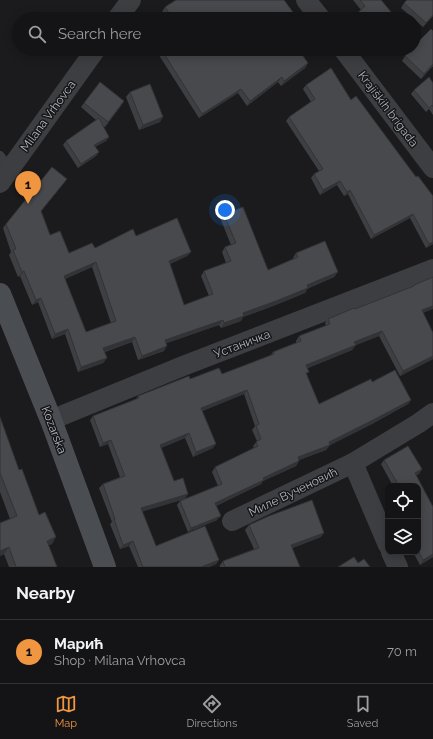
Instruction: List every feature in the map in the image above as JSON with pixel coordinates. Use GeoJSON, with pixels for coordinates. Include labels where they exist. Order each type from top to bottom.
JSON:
{"type":"FeatureCollection","features":[{"type":"Feature","properties":{"kind":"street"},"geometry":{"type":"LineString","coordinates":[[122,12],[131,0]]}},
{"type":"Feature","properties":{"kind":"street"},"geometry":{"type":"LineString","coordinates":[[306,0],[315,12]]}},
{"type":"Feature","properties":{"kind":"street","name":"Milana Vrhovca"},"geometry":{"type":"LineString","coordinates":[[3,169],[91,56]]}},
{"type":"Feature","properties":{"kind":"street","name":"Krajiških brigada"},"geometry":{"type":"LineString","coordinates":[[348,56],[433,168]]}},
{"type":"Feature","properties":{"kind":"street","name":"Устаничка"},"geometry":{"type":"LineString","coordinates":[[51,420],[183,366],[433,269]]}},
{"type":"Feature","properties":{"kind":"street","name":"Kozarska"},"geometry":{"type":"LineString","coordinates":[[0,294],[51,420],[105,567]]}},
{"type":"Feature","properties":{"kind":"street","name":"Миле Вученовић"},"geometry":{"type":"LineString","coordinates":[[232,521],[353,463],[419,423],[433,412]]}},
{"type":"Feature","properties":{"kind":"street"},"geometry":{"type":"LineString","coordinates":[[353,463],[385,538]]}},
{"type":"Feature","properties":{"kind":"street"},"geometry":{"type":"LineString","coordinates":[[392,555],[398,567]]}},
{"type":"Feature","properties":{"kind":"building"},"geometry":{"type":"Polygon","coordinates":[[[176,0],[284,0],[293,12],[168,12],[165,7],[176,0]]]}},
{"type":"Feature","properties":{"kind":"building"},"geometry":{"type":"Polygon","coordinates":[[[360,0],[381,0],[391,12],[358,12],[365,6],[360,0]]]}},
{"type":"Feature","properties":{"kind":"building"},"geometry":{"type":"Polygon","coordinates":[[[407,0],[433,0],[433,15],[426,23],[421,18],[421,12],[414,12],[404,3],[407,0]]]}},
{"type":"Feature","properties":{"kind":"building"},"geometry":{"type":"Polygon","coordinates":[[[431,29],[433,31],[433,64],[424,74],[405,56],[421,56],[421,39],[431,29]]]}},
{"type":"Feature","properties":{"kind":"building"},"geometry":{"type":"Polygon","coordinates":[[[165,56],[303,56],[308,63],[284,81],[282,77],[250,101],[241,89],[202,114],[165,56]]]}},
{"type":"Feature","properties":{"kind":"building"},"geometry":{"type":"Polygon","coordinates":[[[331,68],[351,100],[356,96],[416,177],[418,176],[433,196],[433,242],[429,244],[413,214],[374,235],[350,190],[347,192],[340,181],[323,190],[314,174],[323,169],[289,117],[315,99],[306,85],[331,68]]]}},
{"type":"Feature","properties":{"kind":"building"},"geometry":{"type":"Polygon","coordinates":[[[429,77],[433,83],[433,107],[432,105],[429,108],[414,90],[429,77]]]}},
{"type":"Feature","properties":{"kind":"building"},"geometry":{"type":"Polygon","coordinates":[[[100,82],[124,101],[108,122],[84,103],[100,82]]]}},
{"type":"Feature","properties":{"kind":"building"},"geometry":{"type":"Polygon","coordinates":[[[150,84],[163,117],[143,125],[130,92],[150,84]]]}},
{"type":"Feature","properties":{"kind":"building"},"geometry":{"type":"Polygon","coordinates":[[[99,118],[109,137],[94,145],[99,152],[81,164],[66,141],[99,118]]]}},
{"type":"Feature","properties":{"kind":"building"},"geometry":{"type":"Polygon","coordinates":[[[52,167],[67,179],[41,211],[50,235],[60,231],[69,253],[92,243],[95,248],[133,229],[136,236],[177,218],[191,252],[169,261],[184,305],[213,294],[204,271],[231,261],[225,247],[236,243],[224,215],[243,207],[268,270],[298,257],[296,253],[325,241],[338,272],[307,285],[308,288],[243,313],[244,316],[224,323],[223,320],[165,340],[167,346],[142,356],[135,337],[103,348],[107,358],[81,367],[68,329],[55,334],[41,298],[36,300],[24,271],[22,272],[13,250],[16,249],[6,224],[52,167]],[[96,262],[64,276],[86,332],[116,321],[96,262]]]}},
{"type":"Feature","properties":{"kind":"building"},"geometry":{"type":"Polygon","coordinates":[[[433,277],[433,306],[422,310],[433,333],[433,356],[403,371],[382,331],[354,342],[356,345],[306,365],[309,372],[306,373],[319,404],[371,379],[372,382],[395,370],[411,400],[329,442],[330,445],[298,457],[299,461],[263,478],[264,480],[215,503],[221,516],[191,528],[180,501],[222,484],[215,467],[258,446],[256,442],[261,439],[256,426],[259,424],[247,390],[201,408],[216,444],[196,452],[189,433],[160,445],[174,481],[183,478],[188,494],[141,508],[156,546],[205,526],[219,560],[201,567],[143,567],[133,541],[123,545],[114,519],[103,484],[125,476],[111,440],[103,443],[93,416],[189,376],[190,379],[219,368],[222,374],[274,354],[273,352],[301,341],[299,336],[330,324],[328,319],[414,286],[433,277]]]}},
{"type":"Feature","properties":{"kind":"building"},"geometry":{"type":"Polygon","coordinates":[[[0,417],[19,470],[22,469],[39,515],[45,512],[56,537],[47,541],[57,567],[16,567],[9,547],[0,551],[0,523],[17,516],[0,473],[0,417]]]}},
{"type":"Feature","properties":{"kind":"building"},"geometry":{"type":"Polygon","coordinates":[[[408,446],[422,469],[415,473],[420,483],[397,483],[384,460],[408,446]]]}},
{"type":"Feature","properties":{"kind":"building"},"geometry":{"type":"Polygon","coordinates":[[[421,484],[433,507],[433,554],[423,560],[420,555],[421,484]]]}},
{"type":"Feature","properties":{"kind":"building"},"geometry":{"type":"Polygon","coordinates":[[[312,500],[324,533],[291,545],[300,567],[225,567],[223,561],[259,548],[249,525],[312,500]]]}},
{"type":"Feature","properties":{"kind":"building"},"geometry":{"type":"Polygon","coordinates":[[[354,557],[358,563],[364,559],[370,567],[338,567],[354,557]]]}},
{"type":"Feature","properties":{"kind":"place","name":"Марић"},"geometry":{"type":"Point","coordinates":[28,204]}}]}
